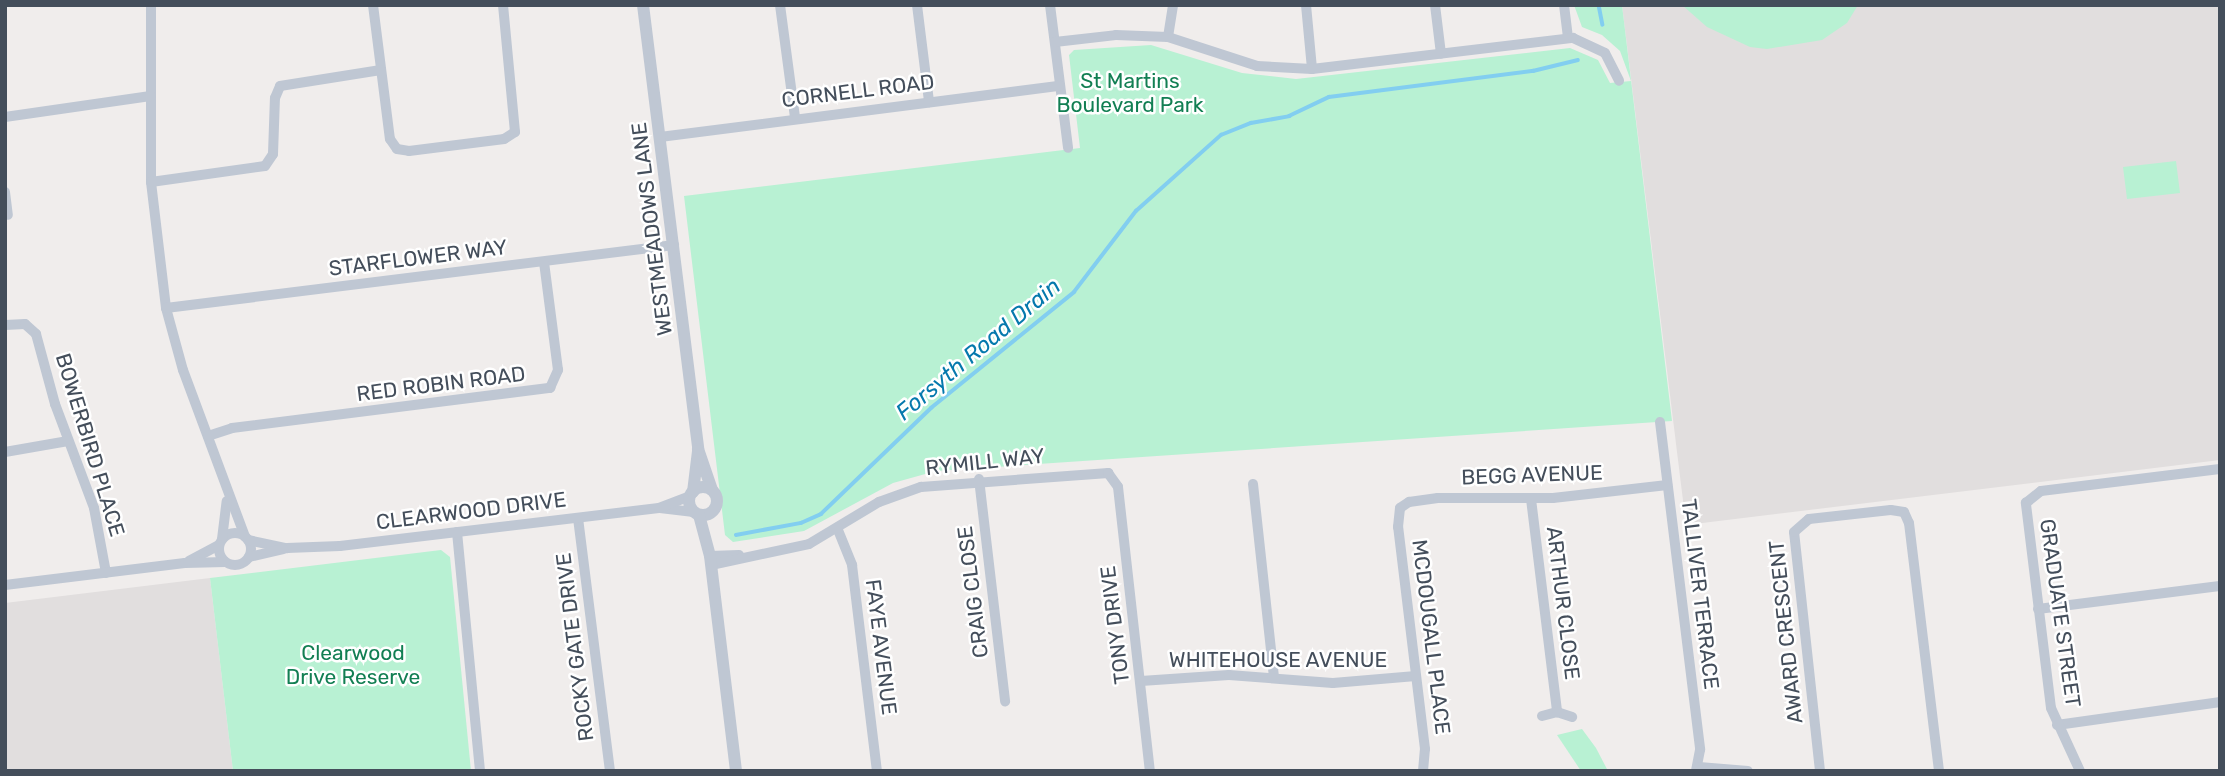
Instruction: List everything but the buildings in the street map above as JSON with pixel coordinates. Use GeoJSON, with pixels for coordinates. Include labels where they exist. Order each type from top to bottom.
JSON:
{"type":"FeatureCollection","features":[{"type":"Feature","properties":{"kind":"street"},"geometry":{"type":"LineString","coordinates":[[5,585],[185,563],[225,562],[236,565],[249,557],[246,538],[227,497],[166,308],[151,182],[151,5]]}},
{"type":"Feature","properties":{"kind":"street"},"geometry":{"type":"LineString","coordinates":[[373,5],[389,134],[397,149],[509,137],[517,121],[503,5]]}},
{"type":"Feature","properties":{"kind":"street","name":"WESTMEADOWS LANE"},"geometry":{"type":"LineString","coordinates":[[643,5],[698,449],[712,490]]}},
{"type":"Feature","properties":{"kind":"street"},"geometry":{"type":"LineString","coordinates":[[780,5],[795,118]]}},
{"type":"Feature","properties":{"kind":"street"},"geometry":{"type":"LineString","coordinates":[[917,5],[929,102]]}},
{"type":"Feature","properties":{"kind":"street"},"geometry":{"type":"LineString","coordinates":[[1050,5],[1068,148]]}},
{"type":"Feature","properties":{"kind":"street"},"geometry":{"type":"LineString","coordinates":[[1168,37],[1173,5]]}},
{"type":"Feature","properties":{"kind":"street"},"geometry":{"type":"LineString","coordinates":[[1306,5],[1312,69]]}},
{"type":"Feature","properties":{"kind":"street"},"geometry":{"type":"LineString","coordinates":[[1435,5],[1441,54]]}},
{"type":"Feature","properties":{"kind":"street"},"geometry":{"type":"LineString","coordinates":[[1564,5],[1568,38]]}},
{"type":"Feature","properties":{"kind":"street"},"geometry":{"type":"LineString","coordinates":[[1055,42],[1138,34],[1168,37],[1257,66],[1312,69],[1568,38],[1593,44],[1605,53],[1619,81]]}},
{"type":"Feature","properties":{"kind":"street"},"geometry":{"type":"LineString","coordinates":[[151,182],[260,169],[273,154],[275,98],[280,86],[381,70]]}},
{"type":"Feature","properties":{"kind":"street","name":"CORNELL ROAD"},"geometry":{"type":"LineString","coordinates":[[660,137],[1060,86]]}},
{"type":"Feature","properties":{"kind":"street"},"geometry":{"type":"LineString","coordinates":[[5,117],[150,101]]}},
{"type":"Feature","properties":{"kind":"street"},"geometry":{"type":"LineString","coordinates":[[5,192],[8,215]]}},
{"type":"Feature","properties":{"kind":"street","name":"STARFLOWER WAY"},"geometry":{"type":"LineString","coordinates":[[166,308],[674,245]]}},
{"type":"Feature","properties":{"kind":"street","name":"RED ROBIN ROAD"},"geometry":{"type":"LineString","coordinates":[[208,436],[232,428],[550,388],[557,380],[558,370],[544,262]]}},
{"type":"Feature","properties":{"kind":"street","name":"BOWERBIRD PLACE"},"geometry":{"type":"LineString","coordinates":[[5,326],[25,324],[34,329],[68,441],[94,508],[106,573]]}},
{"type":"Feature","properties":{"kind":"street","name":"TALLIVER TERRACE"},"geometry":{"type":"LineString","coordinates":[[1660,422],[1697,769]]}},
{"type":"Feature","properties":{"kind":"street"},"geometry":{"type":"LineString","coordinates":[[5,452],[68,441]]}},
{"type":"Feature","properties":{"kind":"street","name":"WESTMEADOWS LANE"},"geometry":{"type":"LineString","coordinates":[[691,494],[698,449]]}},
{"type":"Feature","properties":{"kind":"street","name":"GRADUATE STREET"},"geometry":{"type":"LineString","coordinates":[[2080,771],[2057,725],[2048,691],[2026,511],[2029,497],[2041,491],[2220,469]]}},
{"type":"Feature","properties":{"kind":"street","name":"RYMILL WAY"},"geometry":{"type":"LineString","coordinates":[[710,556],[750,556],[799,547],[838,530],[902,492],[979,479],[1098,472],[1113,476]]}},
{"type":"Feature","properties":{"kind":"street","name":"TONY DRIVE"},"geometry":{"type":"LineString","coordinates":[[1113,476],[1118,487],[1150,771]]}},
{"type":"Feature","properties":{"kind":"street","name":"CRAIG CLOSE"},"geometry":{"type":"LineString","coordinates":[[979,479],[1005,701]]}},
{"type":"Feature","properties":{"kind":"street"},"geometry":{"type":"LineString","coordinates":[[1253,484],[1274,678]]}},
{"type":"Feature","properties":{"kind":"street","name":"BEGG AVENUE"},"geometry":{"type":"LineString","coordinates":[[1400,508],[1413,501],[1461,497],[1531,499],[1667,485]]}},
{"type":"Feature","properties":{"kind":"street"},"geometry":{"type":"LineString","coordinates":[[710,556],[718,503],[712,490],[701,487],[691,494],[710,556],[736,771]]}},
{"type":"Feature","properties":{"kind":"street","name":"CLEARWOOD DRIVE"},"geometry":{"type":"LineString","coordinates":[[659,508],[691,494]]}},
{"type":"Feature","properties":{"kind":"street"},"geometry":{"type":"LineString","coordinates":[[225,562],[220,542],[227,497]]}},
{"type":"Feature","properties":{"kind":"street","name":"ARTHUR CLOSE"},"geometry":{"type":"LineString","coordinates":[[1531,499],[1557,712]]}},
{"type":"Feature","properties":{"kind":"street"},"geometry":{"type":"LineString","coordinates":[[697,513],[712,513],[718,503]]}},
{"type":"Feature","properties":{"kind":"street","name":"CLEARWOOD DRIVE"},"geometry":{"type":"LineString","coordinates":[[249,557],[287,548],[457,532],[659,508],[697,513]]}},
{"type":"Feature","properties":{"kind":"street","name":"MCDOUGALL PLACE"},"geometry":{"type":"LineString","coordinates":[[1400,508],[1397,519],[1425,748],[1423,771]]}},
{"type":"Feature","properties":{"kind":"street","name":"AWARD CRESCENT"},"geometry":{"type":"LineString","coordinates":[[1820,771],[1794,532],[1809,519],[1898,510],[1909,523],[1939,771]]}},
{"type":"Feature","properties":{"kind":"street","name":"ROCKY GATE DRIVE"},"geometry":{"type":"LineString","coordinates":[[578,518],[610,771]]}},
{"type":"Feature","properties":{"kind":"street","name":"FAYE AVENUE"},"geometry":{"type":"LineString","coordinates":[[838,530],[852,565],[877,771]]}},
{"type":"Feature","properties":{"kind":"street"},"geometry":{"type":"LineString","coordinates":[[457,532],[480,771]]}},
{"type":"Feature","properties":{"kind":"street"},"geometry":{"type":"LineString","coordinates":[[185,563],[233,533],[246,538]]}},
{"type":"Feature","properties":{"kind":"street","name":"CLEARWOOD DRIVE"},"geometry":{"type":"LineString","coordinates":[[246,538],[287,548]]}},
{"type":"Feature","properties":{"kind":"street"},"geometry":{"type":"LineString","coordinates":[[2038,609],[2220,586]]}},
{"type":"Feature","properties":{"kind":"street","name":"WHITEHOUSE AVENUE"},"geometry":{"type":"LineString","coordinates":[[1141,681],[1212,675],[1333,683],[1416,676]]}},
{"type":"Feature","properties":{"kind":"street"},"geometry":{"type":"LineString","coordinates":[[2057,725],[2220,702]]}},
{"type":"Feature","properties":{"kind":"street","name":"ARTHUR CLOSE"},"geometry":{"type":"LineString","coordinates":[[1542,716],[1557,712],[1572,717]]}},
{"type":"Feature","properties":{"kind":"street"},"geometry":{"type":"LineString","coordinates":[[1697,769],[1748,771]]}},
{"type":"Feature","properties":{"kind":"shaded area"},"geometry":{"type":"Polygon","coordinates":[[[1622,5],[2220,5],[2220,460],[1686,525],[1622,5]]]}},
{"type":"Feature","properties":{"kind":"shaded area"},"geometry":{"type":"Polygon","coordinates":[[[210,578],[233,771],[5,771],[5,603],[210,578]]]}},
{"type":"Feature","properties":{"kind":"green space","name":"St Martins Boulevard Park"},"geometry":{"type":"Polygon","coordinates":[[[1574,5],[1622,5],[1672,421],[936,471],[893,483],[804,531],[733,542],[725,535],[684,196],[1080,148],[1069,55],[1074,50],[1151,45],[1242,73],[1296,79],[1570,48],[1598,60],[1610,83],[1631,81],[1620,51],[1602,35],[1582,27],[1574,5]]]}},
{"type":"Feature","properties":{"kind":"green space"},"geometry":{"type":"Polygon","coordinates":[[[1682,5],[1858,5],[1847,23],[1822,40],[1767,49],[1750,47],[1707,27],[1682,5]]]}},
{"type":"Feature","properties":{"kind":"green space"},"geometry":{"type":"Polygon","coordinates":[[[2176,161],[2180,193],[2127,199],[2123,167],[2176,161]]]}},
{"type":"Feature","properties":{"kind":"green space","name":"Clearwood Drive Reserve"},"geometry":{"type":"Polygon","coordinates":[[[441,550],[450,557],[471,771],[233,771],[210,578],[441,550]]]}},
{"type":"Feature","properties":{"kind":"green space"},"geometry":{"type":"Polygon","coordinates":[[[1582,729],[1608,771],[1581,771],[1557,735],[1582,729]]]}},
{"type":"Feature","properties":{"kind":"waterway","name":"Forsyth Road Drain"},"geometry":{"type":"LineString","coordinates":[[1599,5],[1603,25]]}},
{"type":"Feature","properties":{"kind":"waterway","name":"Forsyth Road Drain"},"geometry":{"type":"LineString","coordinates":[[736,535],[801,523],[821,514],[931,408],[1074,292],[1136,211],[1221,135],[1251,123],[1289,116],[1329,97],[1533,71],[1578,60]]}}]}
